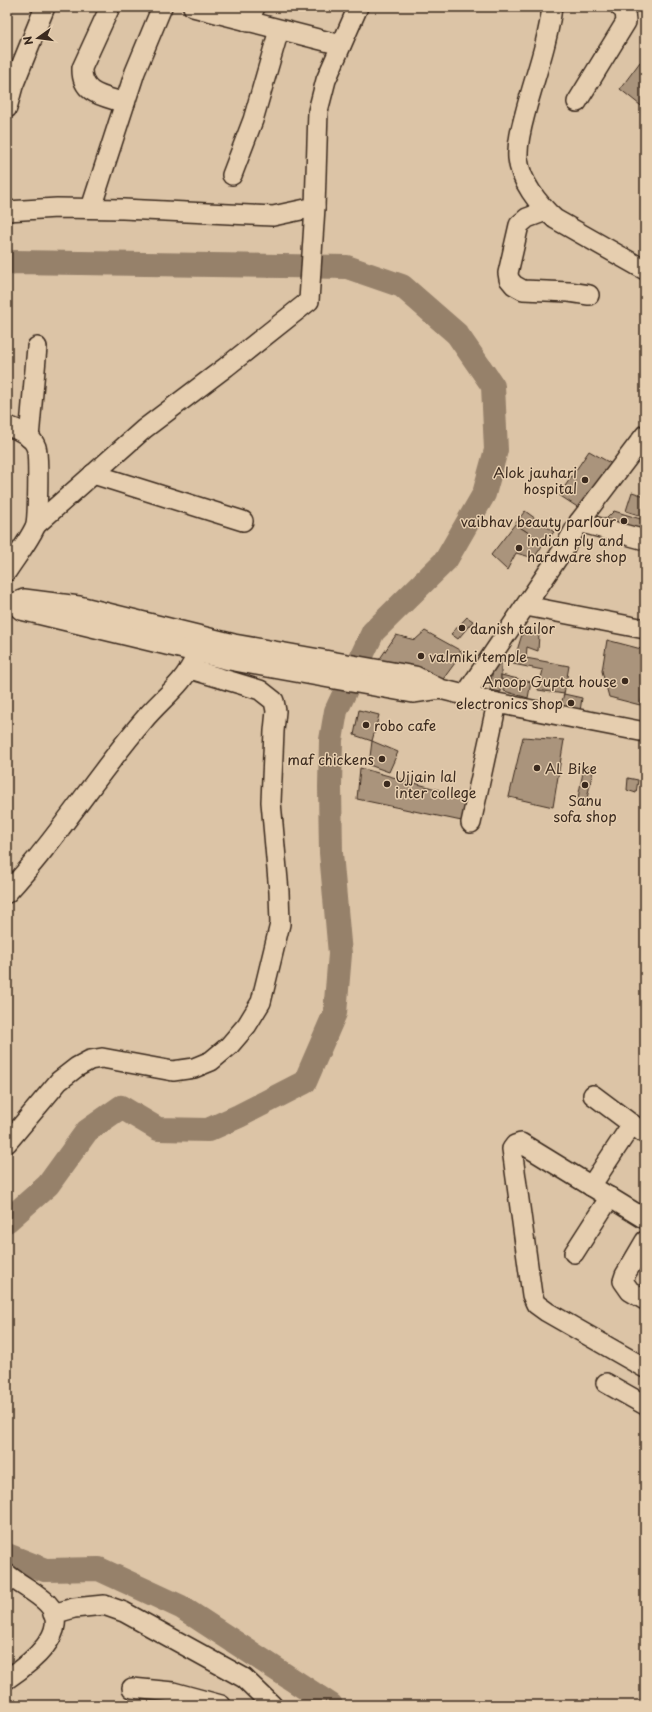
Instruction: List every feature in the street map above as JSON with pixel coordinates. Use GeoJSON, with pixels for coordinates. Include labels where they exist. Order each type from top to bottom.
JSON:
{"type":"FeatureCollection","features":[{"type":"Feature","properties":{"kind":"street"},"geometry":{"type":"LineString","coordinates":[[7,108],[13,86],[45,7]]}},
{"type":"Feature","properties":{"kind":"street"},"geometry":{"type":"LineString","coordinates":[[110,7],[82,68],[82,78],[84,84],[93,92],[125,103]]}},
{"type":"Feature","properties":{"kind":"street"},"geometry":{"type":"LineString","coordinates":[[91,208],[125,103],[162,7]]}},
{"type":"Feature","properties":{"kind":"street"},"geometry":{"type":"LineString","coordinates":[[193,7],[251,14],[279,30],[341,45]]}},
{"type":"Feature","properties":{"kind":"street"},"geometry":{"type":"LineString","coordinates":[[7,571],[36,526],[93,474],[144,429],[226,367],[309,301],[315,207],[318,111],[326,80],[358,7]]}},
{"type":"Feature","properties":{"kind":"street"},"geometry":{"type":"LineString","coordinates":[[552,7],[547,40],[536,71],[521,130],[518,157],[526,183],[546,211],[555,219],[645,270]]}},
{"type":"Feature","properties":{"kind":"street"},"geometry":{"type":"LineString","coordinates":[[577,102],[626,22],[625,11],[620,7]]}},
{"type":"Feature","properties":{"kind":"street"},"geometry":{"type":"LineString","coordinates":[[232,174],[253,120],[279,30]]}},
{"type":"Feature","properties":{"kind":"street"},"geometry":{"type":"LineString","coordinates":[[7,211],[57,208],[91,208],[273,216],[292,214],[315,207]]}},
{"type":"Feature","properties":{"kind":"street"},"geometry":{"type":"LineString","coordinates":[[546,211],[527,218],[519,225],[508,273],[509,279],[514,285],[523,290],[569,292],[589,295]]}},
{"type":"Feature","properties":{"kind":"street"},"geometry":{"type":"LineString","coordinates":[[29,438],[37,347]]}},
{"type":"Feature","properties":{"kind":"street"},"geometry":{"type":"LineString","coordinates":[[7,426],[18,430],[29,438],[36,446],[38,458],[36,526]]}},
{"type":"Feature","properties":{"kind":"street"},"geometry":{"type":"LineString","coordinates":[[465,695],[565,547],[579,522],[645,436]]}},
{"type":"Feature","properties":{"kind":"street"},"geometry":{"type":"LineString","coordinates":[[93,474],[243,520]]}},
{"type":"Feature","properties":{"kind":"street"},"geometry":{"type":"LineString","coordinates":[[579,522],[645,540]]}},
{"type":"Feature","properties":{"kind":"street"},"geometry":{"type":"LineString","coordinates":[[11,602],[24,599],[79,606],[231,652],[440,688],[497,703],[645,732]]}},
{"type":"Feature","properties":{"kind":"street"},"geometry":{"type":"LineString","coordinates":[[11,602],[21,610],[197,651],[231,652]]}},
{"type":"Feature","properties":{"kind":"street"},"geometry":{"type":"LineString","coordinates":[[526,606],[645,629]]}},
{"type":"Feature","properties":{"kind":"street"},"geometry":{"type":"LineString","coordinates":[[7,893],[144,720],[178,685],[190,669],[197,651]]}},
{"type":"Feature","properties":{"kind":"street"},"geometry":{"type":"LineString","coordinates":[[7,1143],[59,1081],[76,1067],[90,1060],[102,1058],[173,1070],[194,1068],[212,1061],[229,1046],[247,1025],[261,1002],[280,924],[279,892],[271,802],[276,711],[274,701],[260,690],[190,669]]}},
{"type":"Feature","properties":{"kind":"street"},"geometry":{"type":"LineString","coordinates":[[471,823],[497,703]]}},
{"type":"Feature","properties":{"kind":"street"},"geometry":{"type":"LineString","coordinates":[[591,1186],[638,1129],[593,1095]]}},
{"type":"Feature","properties":{"kind":"street"},"geometry":{"type":"LineString","coordinates":[[645,1219],[521,1143],[515,1145],[512,1149],[532,1295],[536,1304],[547,1312],[645,1368]]}},
{"type":"Feature","properties":{"kind":"street"},"geometry":{"type":"LineString","coordinates":[[574,1253],[610,1197]]}},
{"type":"Feature","properties":{"kind":"street"},"geometry":{"type":"LineString","coordinates":[[645,1241],[623,1281],[630,1291],[645,1300]]}},
{"type":"Feature","properties":{"kind":"street"},"geometry":{"type":"LineString","coordinates":[[606,1383],[645,1405]]}},
{"type":"Feature","properties":{"kind":"street"},"geometry":{"type":"LineString","coordinates":[[7,1574],[47,1603],[53,1614],[56,1626],[50,1640],[23,1668],[7,1679]]}},
{"type":"Feature","properties":{"kind":"street"},"geometry":{"type":"LineString","coordinates":[[53,1614],[74,1608],[104,1605],[124,1612],[244,1678],[272,1705]]}},
{"type":"Feature","properties":{"kind":"street"},"geometry":{"type":"LineString","coordinates":[[132,1688],[173,1692],[221,1705]]}},
{"type":"Feature","properties":{"kind":"building"},"geometry":{"type":"Polygon","coordinates":[[[640,62],[645,66],[645,109],[620,89],[640,62]]]}},
{"type":"Feature","properties":{"kind":"building","name":"Alok jauhari hospital"},"geometry":{"type":"Polygon","coordinates":[[[589,451],[612,464],[582,510],[559,495],[589,451]]]}},
{"type":"Feature","properties":{"kind":"building"},"geometry":{"type":"Polygon","coordinates":[[[632,492],[645,496],[645,517],[626,511],[632,492]]]}},
{"type":"Feature","properties":{"kind":"building"},"geometry":{"type":"Polygon","coordinates":[[[525,511],[554,532],[544,543],[515,524],[525,511]]]}},
{"type":"Feature","properties":{"kind":"building","name":"vaibhav beauty parlour"},"geometry":{"type":"Polygon","coordinates":[[[614,511],[644,520],[642,532],[603,522],[614,511]]]}},
{"type":"Feature","properties":{"kind":"building","name":"indian ply and hardware shop"},"geometry":{"type":"Polygon","coordinates":[[[515,524],[544,543],[534,558],[516,553],[507,570],[491,555],[515,524]]]}},
{"type":"Feature","properties":{"kind":"building","name":"danish tailor"},"geometry":{"type":"Polygon","coordinates":[[[467,617],[473,621],[458,639],[451,634],[467,617]]]}},
{"type":"Feature","properties":{"kind":"building","name":"valmiki temple"},"geometry":{"type":"Polygon","coordinates":[[[425,631],[463,652],[441,682],[411,671],[400,664],[398,670],[379,660],[396,635],[415,640],[425,631]]]}},
{"type":"Feature","properties":{"kind":"building"},"geometry":{"type":"Polygon","coordinates":[[[523,631],[539,634],[538,651],[527,647],[526,658],[569,666],[564,694],[538,690],[543,670],[513,664],[523,631]]]}},
{"type":"Feature","properties":{"kind":"building","name":"Anoop Gupta house"},"geometry":{"type":"Polygon","coordinates":[[[607,640],[645,650],[645,690],[640,705],[609,697],[602,671],[607,640]]]}},
{"type":"Feature","properties":{"kind":"building"},"geometry":{"type":"Polygon","coordinates":[[[494,659],[501,660],[501,692],[490,690],[494,659]]]}},
{"type":"Feature","properties":{"kind":"building"},"geometry":{"type":"Polygon","coordinates":[[[501,675],[531,682],[528,698],[504,691],[506,681],[501,679],[501,675]]]}},
{"type":"Feature","properties":{"kind":"building","name":"electronics shop"},"geometry":{"type":"Polygon","coordinates":[[[564,694],[582,698],[580,711],[560,708],[564,694]]]}},
{"type":"Feature","properties":{"kind":"building","name":"robo cafe"},"geometry":{"type":"Polygon","coordinates":[[[359,710],[379,715],[372,741],[354,735],[359,710]]]}},
{"type":"Feature","properties":{"kind":"building","name":"AL Bike"},"geometry":{"type":"Polygon","coordinates":[[[523,737],[564,740],[553,807],[509,797],[523,737]]]}},
{"type":"Feature","properties":{"kind":"building","name":"maf chickens"},"geometry":{"type":"Polygon","coordinates":[[[372,741],[398,752],[389,772],[369,765],[372,741]]]}},
{"type":"Feature","properties":{"kind":"building","name":"Sanu sofa shop"},"geometry":{"type":"Polygon","coordinates":[[[594,766],[586,803],[577,803],[584,767],[594,766]]]}},
{"type":"Feature","properties":{"kind":"building","name":"Ujjain lal inter college"},"geometry":{"type":"Polygon","coordinates":[[[360,768],[476,800],[471,823],[357,799],[360,768]]]}},
{"type":"Feature","properties":{"kind":"building"},"geometry":{"type":"Polygon","coordinates":[[[628,778],[638,780],[636,793],[627,790],[628,778]]]}},
{"type":"Feature","properties":{"kind":"waterway"},"geometry":{"type":"LineString","coordinates":[[7,264],[14,262],[347,267],[402,286],[457,334],[493,386],[496,450],[484,494],[446,560],[373,632],[336,711],[331,740],[331,853],[340,954],[335,1013],[305,1082],[239,1116],[208,1130],[158,1129],[121,1107],[87,1131],[48,1185],[7,1221]]}},
{"type":"Feature","properties":{"kind":"waterway"},"geometry":{"type":"LineString","coordinates":[[7,1555],[45,1570],[99,1569],[181,1607],[331,1705]]}},
{"type":"Feature","properties":{"kind":"place","name":"Alok jauhari hospital"},"geometry":{"type":"Point","coordinates":[585,480]}},
{"type":"Feature","properties":{"kind":"place","name":"vaibhav beauty parlour"},"geometry":{"type":"Point","coordinates":[624,521]}},
{"type":"Feature","properties":{"kind":"place","name":"indian ply and hardware shop"},"geometry":{"type":"Point","coordinates":[519,548]}},
{"type":"Feature","properties":{"kind":"place","name":"danish tailor"},"geometry":{"type":"Point","coordinates":[462,628]}},
{"type":"Feature","properties":{"kind":"place","name":"valmiki temple"},"geometry":{"type":"Point","coordinates":[421,656]}},
{"type":"Feature","properties":{"kind":"place","name":"Anoop Gupta house"},"geometry":{"type":"Point","coordinates":[625,681]}},
{"type":"Feature","properties":{"kind":"place","name":"electronics shop"},"geometry":{"type":"Point","coordinates":[571,703]}},
{"type":"Feature","properties":{"kind":"place","name":"robo cafe"},"geometry":{"type":"Point","coordinates":[366,725]}},
{"type":"Feature","properties":{"kind":"place","name":"maf chickens"},"geometry":{"type":"Point","coordinates":[382,759]}},
{"type":"Feature","properties":{"kind":"place","name":"AL Bike"},"geometry":{"type":"Point","coordinates":[537,768]}},
{"type":"Feature","properties":{"kind":"place","name":"Ujjain lal inter college"},"geometry":{"type":"Point","coordinates":[387,784]}},
{"type":"Feature","properties":{"kind":"place","name":"Sanu sofa shop"},"geometry":{"type":"Point","coordinates":[585,785]}}]}
